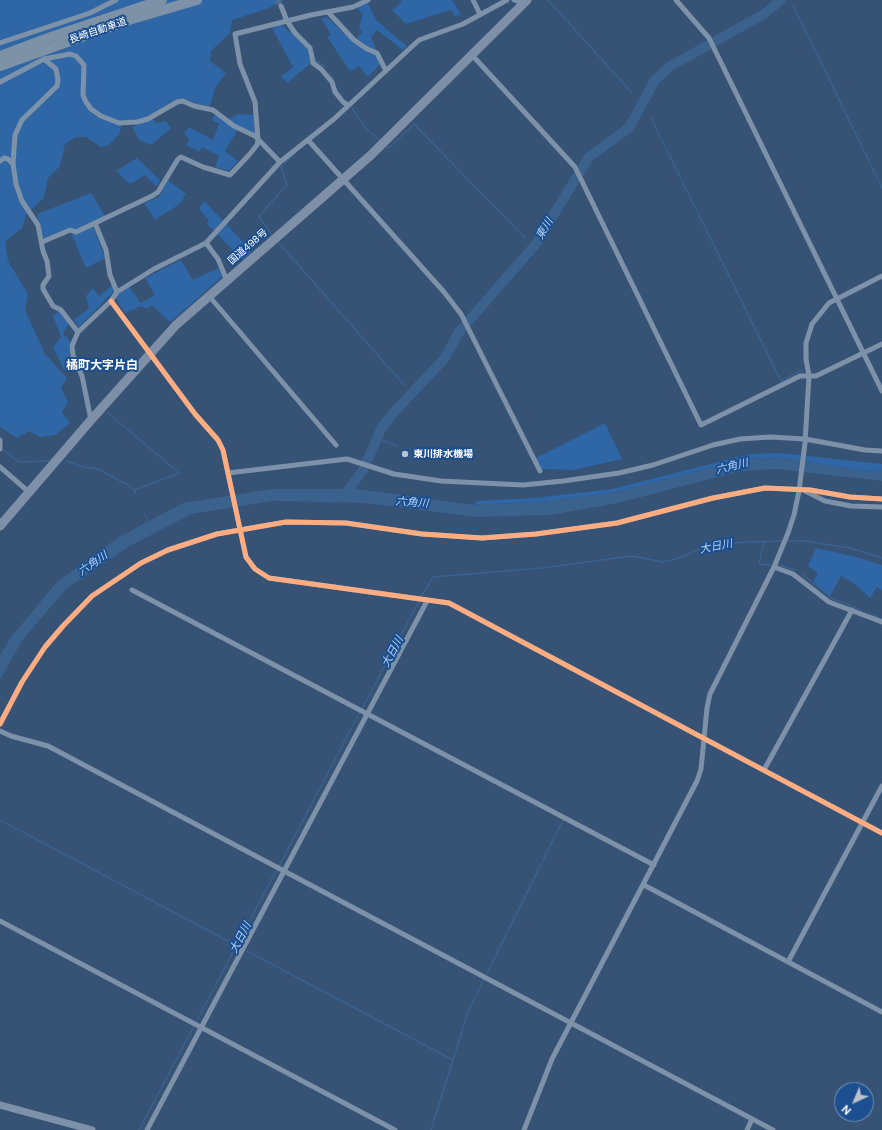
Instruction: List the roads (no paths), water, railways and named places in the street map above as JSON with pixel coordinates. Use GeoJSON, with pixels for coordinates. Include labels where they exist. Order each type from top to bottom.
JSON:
{"type":"FeatureCollection","features":[{"type":"Feature","properties":{"kind":"highway","name":"長崎自動車道"},"geometry":{"type":"LineString","coordinates":[[0,56],[72,29],[162,0]]}},
{"type":"Feature","properties":{"kind":"highway","name":"長崎自動車道"},"geometry":{"type":"LineString","coordinates":[[0,66],[132,19],[197,0]]}},
{"type":"Feature","properties":{"kind":"highway","name":"国道498号"},"geometry":{"type":"LineString","coordinates":[[0,526],[30,493],[91,420],[176,325],[371,155],[472,55],[522,1]]}},
{"type":"Feature","properties":{"kind":"street"},"geometry":{"type":"LineString","coordinates":[[0,43],[90,13],[116,0]]}},
{"type":"Feature","properties":{"kind":"street"},"geometry":{"type":"LineString","coordinates":[[42,242],[70,230],[76,232],[158,192],[181,157],[203,167],[230,175],[249,156],[257,145],[258,140],[255,102],[240,64],[235,34],[287,21],[353,8],[368,0]]}},
{"type":"Feature","properties":{"kind":"street"},"geometry":{"type":"LineString","coordinates":[[474,0],[480,14]]}},
{"type":"Feature","properties":{"kind":"street"},"geometry":{"type":"LineString","coordinates":[[91,420],[82,376],[73,354],[72,346],[78,332],[112,301],[117,292],[154,269],[206,243],[280,162],[348,105],[419,40],[462,24],[506,0]]}},
{"type":"Feature","properties":{"kind":"street"},"geometry":{"type":"LineString","coordinates":[[676,0],[709,38],[882,391]]}},
{"type":"Feature","properties":{"kind":"street"},"geometry":{"type":"LineString","coordinates":[[281,6],[287,21],[295,33],[307,44],[313,63],[322,69],[332,82],[335,92],[343,102],[348,105]]}},
{"type":"Feature","properties":{"kind":"street"},"geometry":{"type":"LineString","coordinates":[[328,12],[354,40],[367,49],[376,52],[386,71]]}},
{"type":"Feature","properties":{"kind":"street"},"geometry":{"type":"LineString","coordinates":[[0,82],[44,59],[70,54],[81,60],[84,66],[83,95],[86,102],[91,109],[101,116],[118,123],[127,124],[148,119],[177,102],[183,102],[213,110],[234,126],[258,140],[280,162]]}},
{"type":"Feature","properties":{"kind":"street"},"geometry":{"type":"LineString","coordinates":[[472,55],[575,167],[701,424],[800,376],[816,376],[882,344]]}},
{"type":"Feature","properties":{"kind":"street"},"geometry":{"type":"LineString","coordinates":[[44,59],[56,69],[58,80],[57,86],[22,120],[15,135],[13,164],[16,184],[22,201],[38,225],[50,276],[43,285],[43,289],[53,306],[61,310],[78,332]]}},
{"type":"Feature","properties":{"kind":"street"},"geometry":{"type":"LineString","coordinates":[[308,140],[444,292],[463,318],[540,471]]}},
{"type":"Feature","properties":{"kind":"street"},"geometry":{"type":"LineString","coordinates":[[0,161],[4,158],[8,159],[13,164]]}},
{"type":"Feature","properties":{"kind":"street"},"geometry":{"type":"LineString","coordinates":[[95,223],[106,250],[110,275],[117,292]]}},
{"type":"Feature","properties":{"kind":"street"},"geometry":{"type":"LineString","coordinates":[[206,243],[218,259],[226,281]]}},
{"type":"Feature","properties":{"kind":"street"},"geometry":{"type":"LineString","coordinates":[[524,1130],[552,1059],[697,781],[701,769],[710,694],[774,567],[786,538],[801,489],[809,376],[806,358],[808,333],[816,316],[836,298],[882,276]]}},
{"type":"Feature","properties":{"kind":"street"},"geometry":{"type":"LineString","coordinates":[[209,296],[336,445]]}},
{"type":"Feature","properties":{"kind":"street"},"geometry":{"type":"LineString","coordinates":[[112,301],[195,414],[218,440],[223,450],[246,557],[255,570],[269,578],[450,603],[882,832]]}},
{"type":"Feature","properties":{"kind":"street"},"geometry":{"type":"LineString","coordinates":[[228,475],[347,459],[394,474],[441,481],[524,485],[563,482],[619,473],[653,465],[713,445],[740,439],[770,437],[882,451]]}},
{"type":"Feature","properties":{"kind":"street"},"geometry":{"type":"LineString","coordinates":[[0,467],[30,493]]}},
{"type":"Feature","properties":{"kind":"street"},"geometry":{"type":"LineString","coordinates":[[0,724],[22,682],[45,647],[92,596],[131,569],[168,550],[239,528],[286,522],[339,523],[368,525],[447,536],[507,536],[617,523],[713,498],[756,489],[801,489],[850,497],[882,499]]}},
{"type":"Feature","properties":{"kind":"street"},"geometry":{"type":"LineString","coordinates":[[801,489],[825,501],[851,506],[882,508]]}},
{"type":"Feature","properties":{"kind":"street"},"geometry":{"type":"LineString","coordinates":[[774,567],[793,574],[829,602],[882,622]]}},
{"type":"Feature","properties":{"kind":"street"},"geometry":{"type":"LineString","coordinates":[[132,590],[654,865]]}},
{"type":"Feature","properties":{"kind":"street"},"geometry":{"type":"LineString","coordinates":[[147,1130],[427,601]]}},
{"type":"Feature","properties":{"kind":"street"},"geometry":{"type":"LineString","coordinates":[[764,770],[852,610]]}},
{"type":"Feature","properties":{"kind":"street"},"geometry":{"type":"LineString","coordinates":[[0,731],[11,736],[48,746],[572,1022],[773,1130]]}},
{"type":"Feature","properties":{"kind":"street"},"geometry":{"type":"LineString","coordinates":[[788,962],[882,786]]}},
{"type":"Feature","properties":{"kind":"street"},"geometry":{"type":"LineString","coordinates":[[644,885],[882,1012]]}},
{"type":"Feature","properties":{"kind":"street"},"geometry":{"type":"LineString","coordinates":[[0,921],[395,1130]]}},
{"type":"Feature","properties":{"kind":"street"},"geometry":{"type":"LineString","coordinates":[[0,1105],[92,1130]]}},
{"type":"Feature","properties":{"kind":"street"},"geometry":{"type":"LineString","coordinates":[[747,1130],[752,1119]]}},
{"type":"Feature","properties":{"kind":"water","name":"六角川"},"geometry":{"type":"Polygon","coordinates":[[[780,458],[874,472],[882,470],[882,481],[777,469],[741,471],[618,503],[550,515],[478,517],[364,503],[273,501],[191,514],[130,546],[66,589],[21,642],[0,680],[0,655],[11,637],[57,582],[119,537],[183,503],[272,489],[357,489],[474,505],[542,502],[612,493],[746,459],[780,458]]]}},
{"type":"Feature","properties":{"kind":"waterway"},"geometry":{"type":"LineString","coordinates":[[548,0],[632,93]]}},
{"type":"Feature","properties":{"kind":"waterway","name":"東川"},"geometry":{"type":"LineString","coordinates":[[343,497],[363,470],[382,427],[444,359],[459,332],[535,245],[589,157],[629,128],[655,80],[669,67],[764,14],[781,0]]}},
{"type":"Feature","properties":{"kind":"waterway"},"geometry":{"type":"LineString","coordinates":[[793,5],[882,188]]}},
{"type":"Feature","properties":{"kind":"waterway"},"geometry":{"type":"LineString","coordinates":[[295,30],[312,47]]}},
{"type":"Feature","properties":{"kind":"waterway"},"geometry":{"type":"LineString","coordinates":[[313,52],[316,61],[326,67]]}},
{"type":"Feature","properties":{"kind":"waterway"},"geometry":{"type":"LineString","coordinates":[[329,72],[333,79]]}},
{"type":"Feature","properties":{"kind":"waterway"},"geometry":{"type":"LineString","coordinates":[[336,88],[343,98]]}},
{"type":"Feature","properties":{"kind":"waterway"},"geometry":{"type":"LineString","coordinates":[[352,108],[364,126],[379,140]]}},
{"type":"Feature","properties":{"kind":"waterway"},"geometry":{"type":"LineString","coordinates":[[651,118],[781,381],[802,370]]}},
{"type":"Feature","properties":{"kind":"waterway"},"geometry":{"type":"LineString","coordinates":[[386,147],[389,148],[414,124],[525,238]]}},
{"type":"Feature","properties":{"kind":"waterway"},"geometry":{"type":"LineString","coordinates":[[271,234],[259,216],[287,185],[281,167],[295,153]]}},
{"type":"Feature","properties":{"kind":"waterway"},"geometry":{"type":"LineString","coordinates":[[279,243],[405,386]]}},
{"type":"Feature","properties":{"kind":"waterway"},"geometry":{"type":"LineString","coordinates":[[107,412],[179,473],[134,490]]}},
{"type":"Feature","properties":{"kind":"waterway"},"geometry":{"type":"LineString","coordinates":[[377,438],[397,446]]}},
{"type":"Feature","properties":{"kind":"waterway"},"geometry":{"type":"LineString","coordinates":[[2,449],[19,462],[49,461]]}},
{"type":"Feature","properties":{"kind":"waterway"},"geometry":{"type":"LineString","coordinates":[[66,461],[83,467],[98,469],[128,485],[136,493]]}},
{"type":"Feature","properties":{"kind":"waterway"},"geometry":{"type":"LineString","coordinates":[[144,513],[149,522]]}},
{"type":"Feature","properties":{"kind":"waterway","name":"大日川"},"geometry":{"type":"LineString","coordinates":[[421,597],[433,577],[542,568],[632,556],[663,562],[676,559],[707,546],[746,542],[782,541]]}},
{"type":"Feature","properties":{"kind":"waterway","name":"大日川"},"geometry":{"type":"LineString","coordinates":[[786,541],[805,541],[850,548],[882,558]]}},
{"type":"Feature","properties":{"kind":"waterway"},"geometry":{"type":"LineString","coordinates":[[764,542],[759,564],[771,565]]}},
{"type":"Feature","properties":{"kind":"waterway"},"geometry":{"type":"LineString","coordinates":[[780,565],[794,570]]}},
{"type":"Feature","properties":{"kind":"waterway"},"geometry":{"type":"LineString","coordinates":[[802,574],[831,598],[862,610]]}},
{"type":"Feature","properties":{"kind":"waterway","name":"大日川"},"geometry":{"type":"LineString","coordinates":[[362,709],[419,601]]}},
{"type":"Feature","properties":{"kind":"waterway"},"geometry":{"type":"LineString","coordinates":[[869,613],[882,619]]}},
{"type":"Feature","properties":{"kind":"waterway","name":"大日川"},"geometry":{"type":"LineString","coordinates":[[279,866],[360,712]]}},
{"type":"Feature","properties":{"kind":"waterway"},"geometry":{"type":"LineString","coordinates":[[0,820],[241,948]]}},
{"type":"Feature","properties":{"kind":"waterway"},"geometry":{"type":"LineString","coordinates":[[487,973],[563,820]]}},
{"type":"Feature","properties":{"kind":"waterway","name":"大日川"},"geometry":{"type":"LineString","coordinates":[[139,1130],[277,869]]}},
{"type":"Feature","properties":{"kind":"waterway"},"geometry":{"type":"LineString","coordinates":[[247,951],[453,1060]]}},
{"type":"Feature","properties":{"kind":"waterway"},"geometry":{"type":"LineString","coordinates":[[431,1130],[469,1009],[484,979]]}},
{"type":"Feature","properties":{"kind":"tunnel"},"geometry":{"type":"LineString","coordinates":[[277,0],[281,6]]}},
{"type":"Feature","properties":{"kind":"place","name":"東川排水機場"},"geometry":{"type":"Point","coordinates":[405,454]}},
{"type":"Feature","properties":{"kind":"district","name":"橘町大字片白"},"geometry":{"type":"Point","coordinates":[102,366]}}]}
